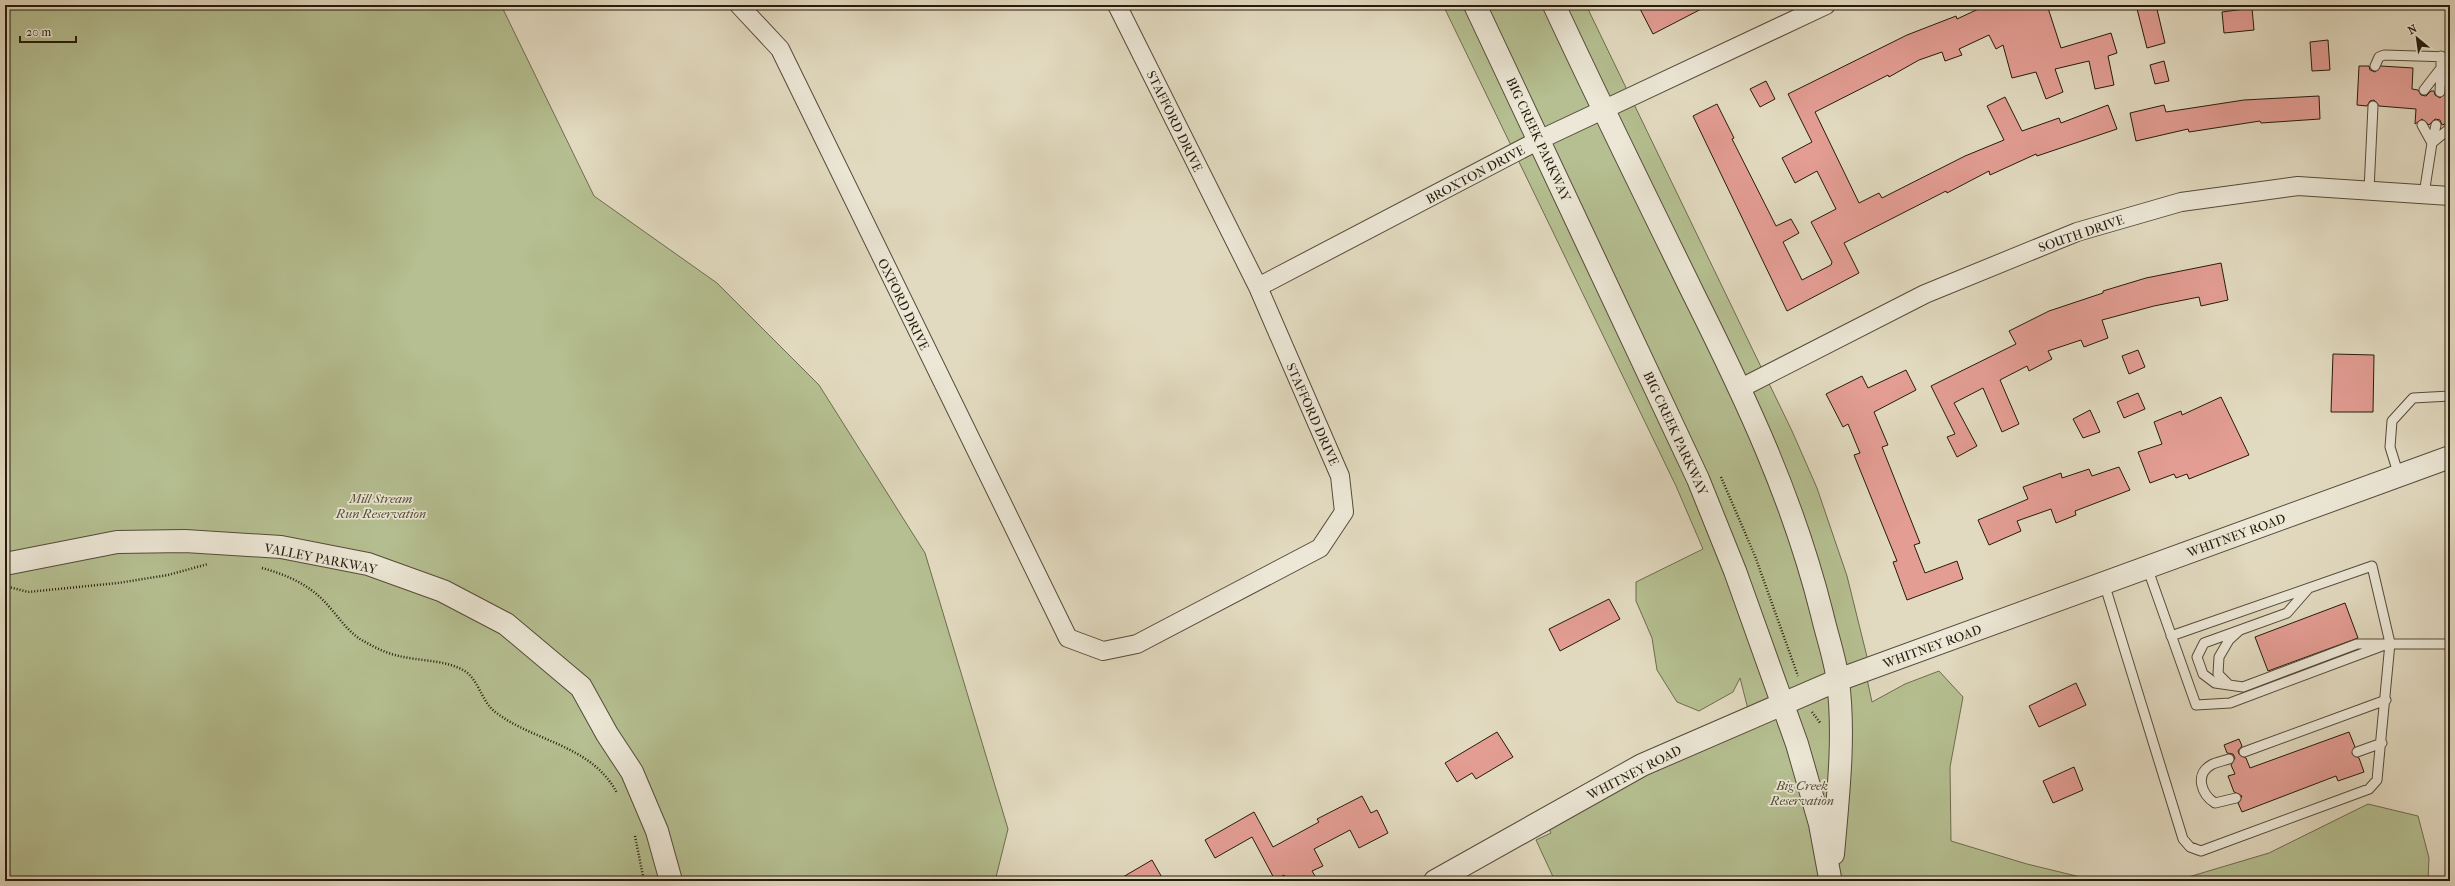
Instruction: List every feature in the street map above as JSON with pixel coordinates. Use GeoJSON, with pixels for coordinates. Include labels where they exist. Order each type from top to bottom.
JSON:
{"type":"FeatureCollection","features":[{"type":"Feature","properties":{"kind":"street","name":"OXFORD DRIVE"},"geometry":{"type":"LineString","coordinates":[[739,5],[780,49],[1054,613]]}},
{"type":"Feature","properties":{"kind":"street","name":"STAFFORD DRIVE"},"geometry":{"type":"LineString","coordinates":[[1054,613],[1068,638],[1103,651],[1137,644],[1320,548],[1344,512],[1340,476],[1258,287],[1117,5]]}},
{"type":"Feature","properties":{"kind":"street","name":"BIG CREEK PARKWAY"},"geometry":{"type":"LineString","coordinates":[[1476,5],[1698,479],[1735,571],[1797,744],[1820,824],[1830,879]]}},
{"type":"Feature","properties":{"kind":"street","name":"BIG CREEK PARKWAY"},"geometry":{"type":"LineString","coordinates":[[1554,5],[1603,110],[1741,388],[1783,485],[1812,574],[1838,680],[1840,736],[1839,784],[1830,879]]}},
{"type":"Feature","properties":{"kind":"street","name":"BROXTON DRIVE"},"geometry":{"type":"LineString","coordinates":[[1258,287],[1539,140],[1826,5]]}},
{"type":"Feature","properties":{"kind":"street","name":"SOUTH DRIVE"},"geometry":{"type":"LineString","coordinates":[[1741,388],[1925,294],[2077,232],[2181,202],[2298,186],[2450,196]]}},
{"type":"Feature","properties":{"kind":"street","name":"WHITNEY ROAD"},"geometry":{"type":"LineString","coordinates":[[1435,881],[1642,765],[1838,680],[2450,457]]}},
{"type":"Feature","properties":{"kind":"street","name":"VALLEY PARKWAY"},"geometry":{"type":"LineString","coordinates":[[5,564],[117,542],[185,541],[281,547],[368,564],[443,591],[506,624],[581,687],[607,734],[632,772],[657,831],[671,881]]}},
{"type":"Feature","properties":{"kind":"lane"},"geometry":{"type":"LineString","coordinates":[[2375,66],[2379,57],[2384,55],[2446,56],[2441,68],[2424,90]]}},
{"type":"Feature","properties":{"kind":"lane"},"geometry":{"type":"LineString","coordinates":[[2441,68],[2450,86]]}},
{"type":"Feature","properties":{"kind":"lane"},"geometry":{"type":"LineString","coordinates":[[2440,92],[2441,68]]}},
{"type":"Feature","properties":{"kind":"lane"},"geometry":{"type":"LineString","coordinates":[[2369,190],[2373,106]]}},
{"type":"Feature","properties":{"kind":"lane"},"geometry":{"type":"LineString","coordinates":[[2422,124],[2432,143]]}},
{"type":"Feature","properties":{"kind":"lane"},"geometry":{"type":"LineString","coordinates":[[2424,194],[2436,125]]}},
{"type":"Feature","properties":{"kind":"lane"},"geometry":{"type":"LineString","coordinates":[[2432,143],[2450,128]]}},
{"type":"Feature","properties":{"kind":"lane"},"geometry":{"type":"LineString","coordinates":[[2399,476],[2390,447],[2392,421],[2413,398],[2450,396]]}},
{"type":"Feature","properties":{"kind":"lane"},"geometry":{"type":"LineString","coordinates":[[2104,583],[2183,839],[2190,847],[2202,851],[2369,788],[2377,780],[2386,700],[2390,643],[2372,566],[2171,636]]}},
{"type":"Feature","properties":{"kind":"lane"},"geometry":{"type":"LineString","coordinates":[[2147,567],[2196,705],[2230,703],[2390,643]]}},
{"type":"Feature","properties":{"kind":"lane"},"geometry":{"type":"LineString","coordinates":[[2309,588],[2287,613],[2204,643],[2197,657],[2203,674],[2215,682],[2243,687],[2357,644],[2450,644]]}},
{"type":"Feature","properties":{"kind":"lane"},"geometry":{"type":"LineString","coordinates":[[2228,684],[2218,674],[2220,657],[2229,640],[2240,630]]}},
{"type":"Feature","properties":{"kind":"lane"},"geometry":{"type":"LineString","coordinates":[[2244,752],[2386,700]]}},
{"type":"Feature","properties":{"kind":"lane"},"geometry":{"type":"LineString","coordinates":[[2357,752],[2382,742]]}},
{"type":"Feature","properties":{"kind":"lane"},"geometry":{"type":"LineString","coordinates":[[2229,759],[2210,766],[2203,774],[2201,785],[2204,793],[2216,803],[2236,798]]}},
{"type":"Feature","properties":{"kind":"path"},"geometry":{"type":"LineString","coordinates":[[5,586],[28,592],[110,584],[168,576],[212,563]]}},
{"type":"Feature","properties":{"kind":"path"},"geometry":{"type":"LineString","coordinates":[[260,567],[283,574],[306,587],[322,599],[358,638],[378,649],[398,656],[454,666],[465,671],[493,710],[589,760],[605,774],[619,798]]}},
{"type":"Feature","properties":{"kind":"path"},"geometry":{"type":"LineString","coordinates":[[1811,710],[1824,727]]}},
{"type":"Feature","properties":{"kind":"path"},"geometry":{"type":"LineString","coordinates":[[633,831],[644,881]]}},
{"type":"Feature","properties":{"kind":"green space","name":"Mill Stream Run Reservation"},"geometry":{"type":"Polygon","coordinates":[[[5,5],[501,5],[594,196],[717,283],[819,385],[925,553],[1008,829],[995,881],[5,881],[5,5]]]}},
{"type":"Feature","properties":{"kind":"green space","name":"Big Creek Reservation"},"geometry":{"type":"Polygon","coordinates":[[[1443,5],[1586,5],[1792,431],[1817,488],[1847,576],[1872,677],[1867,679],[1872,702],[1905,684],[1939,671],[1963,697],[1950,767],[1951,841],[2027,864],[2097,881],[1555,881],[1536,840],[1551,833],[1545,820],[1751,721],[1740,678],[1733,692],[1699,711],[1677,702],[1657,670],[1652,638],[1636,601],[1636,582],[1703,549],[1676,486],[1443,5]]]}},
{"type":"Feature","properties":{"kind":"green space"},"geometry":{"type":"Polygon","coordinates":[[[2368,804],[2418,816],[2429,858],[2428,881],[2175,881],[2269,853],[2368,804]]]}},
{"type":"Feature","properties":{"kind":"building"},"geometry":{"type":"Polygon","coordinates":[[[1638,5],[1709,5],[1653,34],[1638,5]]]}},
{"type":"Feature","properties":{"kind":"building"},"geometry":{"type":"Polygon","coordinates":[[[1987,5],[2047,5],[2061,48],[2111,33],[2117,53],[2108,56],[2114,85],[2095,89],[2089,61],[2055,69],[2063,92],[2046,99],[2036,72],[2012,78],[2003,45],[1996,49],[1989,35],[1959,49],[1962,55],[1945,61],[1942,52],[1919,60],[1889,77],[1888,75],[1815,112],[1859,203],[1879,193],[1882,198],[1965,156],[2004,140],[1987,106],[2005,97],[2022,131],[2059,118],[2061,123],[2108,105],[2117,129],[2037,156],[2036,154],[1990,175],[1989,171],[1947,193],[1946,191],[1844,243],[1859,273],[1787,311],[1693,116],[1717,104],[1734,138],[1732,139],[1776,226],[1791,219],[1799,233],[1783,242],[1802,280],[1831,265],[1832,262],[1811,222],[1836,209],[1817,171],[1795,183],[1782,158],[1812,142],[1788,94],[1907,35],[1956,16],[1957,19],[1987,5]]]}},
{"type":"Feature","properties":{"kind":"building"},"geometry":{"type":"Polygon","coordinates":[[[2136,5],[2156,5],[2165,43],[2147,48],[2136,5]]]}},
{"type":"Feature","properties":{"kind":"building"},"geometry":{"type":"Polygon","coordinates":[[[2252,8],[2254,30],[2224,33],[2222,12],[2252,8]]]}},
{"type":"Feature","properties":{"kind":"building"},"geometry":{"type":"Polygon","coordinates":[[[2328,40],[2330,70],[2312,71],[2310,42],[2328,40]]]}},
{"type":"Feature","properties":{"kind":"building"},"geometry":{"type":"Polygon","coordinates":[[[2164,61],[2169,81],[2155,84],[2150,65],[2164,61]]]}},
{"type":"Feature","properties":{"kind":"building"},"geometry":{"type":"Polygon","coordinates":[[[2359,66],[2369,66],[2370,70],[2375,72],[2381,66],[2413,68],[2412,89],[2418,90],[2421,95],[2426,96],[2431,91],[2434,91],[2435,95],[2440,98],[2446,92],[2450,92],[2450,122],[2442,125],[2440,120],[2435,119],[2429,125],[2422,119],[2415,124],[2416,109],[2379,106],[2374,100],[2370,101],[2367,106],[2357,105],[2359,66]]]}},
{"type":"Feature","properties":{"kind":"building"},"geometry":{"type":"Polygon","coordinates":[[[1766,81],[1775,99],[1760,107],[1750,89],[1766,81]]]}},
{"type":"Feature","properties":{"kind":"building"},"geometry":{"type":"Polygon","coordinates":[[[2319,96],[2320,119],[2261,123],[2260,121],[2189,132],[2188,129],[2136,141],[2130,113],[2164,105],[2166,112],[2244,100],[2319,96]]]}},
{"type":"Feature","properties":{"kind":"building"},"geometry":{"type":"Polygon","coordinates":[[[2221,263],[2228,300],[2201,306],[2199,297],[2154,306],[2102,320],[2108,338],[2084,347],[2081,340],[2048,351],[2052,359],[2029,371],[2027,366],[2000,380],[2019,424],[2002,432],[1983,388],[1954,403],[1977,446],[1957,457],[1947,437],[1955,434],[1931,386],[2016,344],[2009,331],[2049,311],[2103,293],[2103,291],[2146,278],[2221,263]]]}},
{"type":"Feature","properties":{"kind":"building"},"geometry":{"type":"Polygon","coordinates":[[[2138,350],[2145,367],[2129,374],[2122,356],[2138,350]]]}},
{"type":"Feature","properties":{"kind":"building"},"geometry":{"type":"Polygon","coordinates":[[[2333,354],[2374,355],[2373,412],[2331,412],[2333,354]]]}},
{"type":"Feature","properties":{"kind":"building"},"geometry":{"type":"Polygon","coordinates":[[[1906,370],[1916,390],[1874,412],[1888,445],[1882,447],[1920,543],[1914,545],[1925,573],[1957,561],[1963,579],[1907,600],[1893,562],[1897,561],[1854,455],[1860,453],[1848,424],[1843,427],[1826,394],[1862,376],[1868,388],[1906,370]]]}},
{"type":"Feature","properties":{"kind":"building"},"geometry":{"type":"Polygon","coordinates":[[[2138,393],[2145,409],[2124,418],[2117,402],[2138,393]]]}},
{"type":"Feature","properties":{"kind":"building"},"geometry":{"type":"Polygon","coordinates":[[[2221,397],[2249,455],[2189,479],[2187,474],[2176,478],[2174,474],[2150,483],[2138,452],[2162,444],[2154,422],[2181,411],[2182,415],[2221,397]]]}},
{"type":"Feature","properties":{"kind":"building"},"geometry":{"type":"Polygon","coordinates":[[[2090,410],[2100,432],[2083,438],[2073,419],[2090,410]]]}},
{"type":"Feature","properties":{"kind":"building"},"geometry":{"type":"Polygon","coordinates":[[[2119,467],[2130,490],[2075,511],[2076,515],[2056,523],[2051,509],[2017,521],[2021,531],[1989,545],[1978,520],[2028,499],[2023,487],[2061,473],[2062,478],[2089,469],[2092,476],[2119,467]]]}},
{"type":"Feature","properties":{"kind":"building"},"geometry":{"type":"Polygon","coordinates":[[[1609,599],[1620,619],[1560,651],[1549,629],[1609,599]]]}},
{"type":"Feature","properties":{"kind":"building"},"geometry":{"type":"Polygon","coordinates":[[[2345,603],[2358,638],[2268,671],[2255,637],[2345,603]]]}},
{"type":"Feature","properties":{"kind":"building"},"geometry":{"type":"Polygon","coordinates":[[[2076,683],[2086,705],[2039,727],[2029,706],[2076,683]]]}},
{"type":"Feature","properties":{"kind":"building"},"geometry":{"type":"Polygon","coordinates":[[[1497,732],[1513,757],[1476,779],[1472,773],[1457,782],[1445,763],[1497,732]]]}},
{"type":"Feature","properties":{"kind":"building"},"geometry":{"type":"Polygon","coordinates":[[[2349,732],[2355,747],[2352,754],[2359,758],[2364,772],[2338,781],[2336,776],[2242,812],[2238,803],[2242,796],[2234,792],[2228,776],[2235,774],[2231,765],[2235,758],[2233,754],[2227,753],[2224,745],[2239,739],[2242,746],[2238,751],[2239,754],[2246,758],[2250,768],[2349,732]]]}},
{"type":"Feature","properties":{"kind":"building"},"geometry":{"type":"Polygon","coordinates":[[[2074,767],[2083,790],[2053,803],[2043,781],[2074,767]]]}},
{"type":"Feature","properties":{"kind":"building"},"geometry":{"type":"Polygon","coordinates":[[[1362,796],[1371,813],[1377,810],[1388,833],[1359,848],[1350,830],[1314,849],[1323,866],[1312,871],[1318,881],[1287,881],[1284,875],[1275,880],[1252,837],[1215,858],[1205,840],[1254,812],[1273,847],[1319,822],[1317,819],[1362,796]]]}},
{"type":"Feature","properties":{"kind":"building"},"geometry":{"type":"Polygon","coordinates":[[[1152,860],[1164,881],[1116,881],[1152,860]]]}}]}
